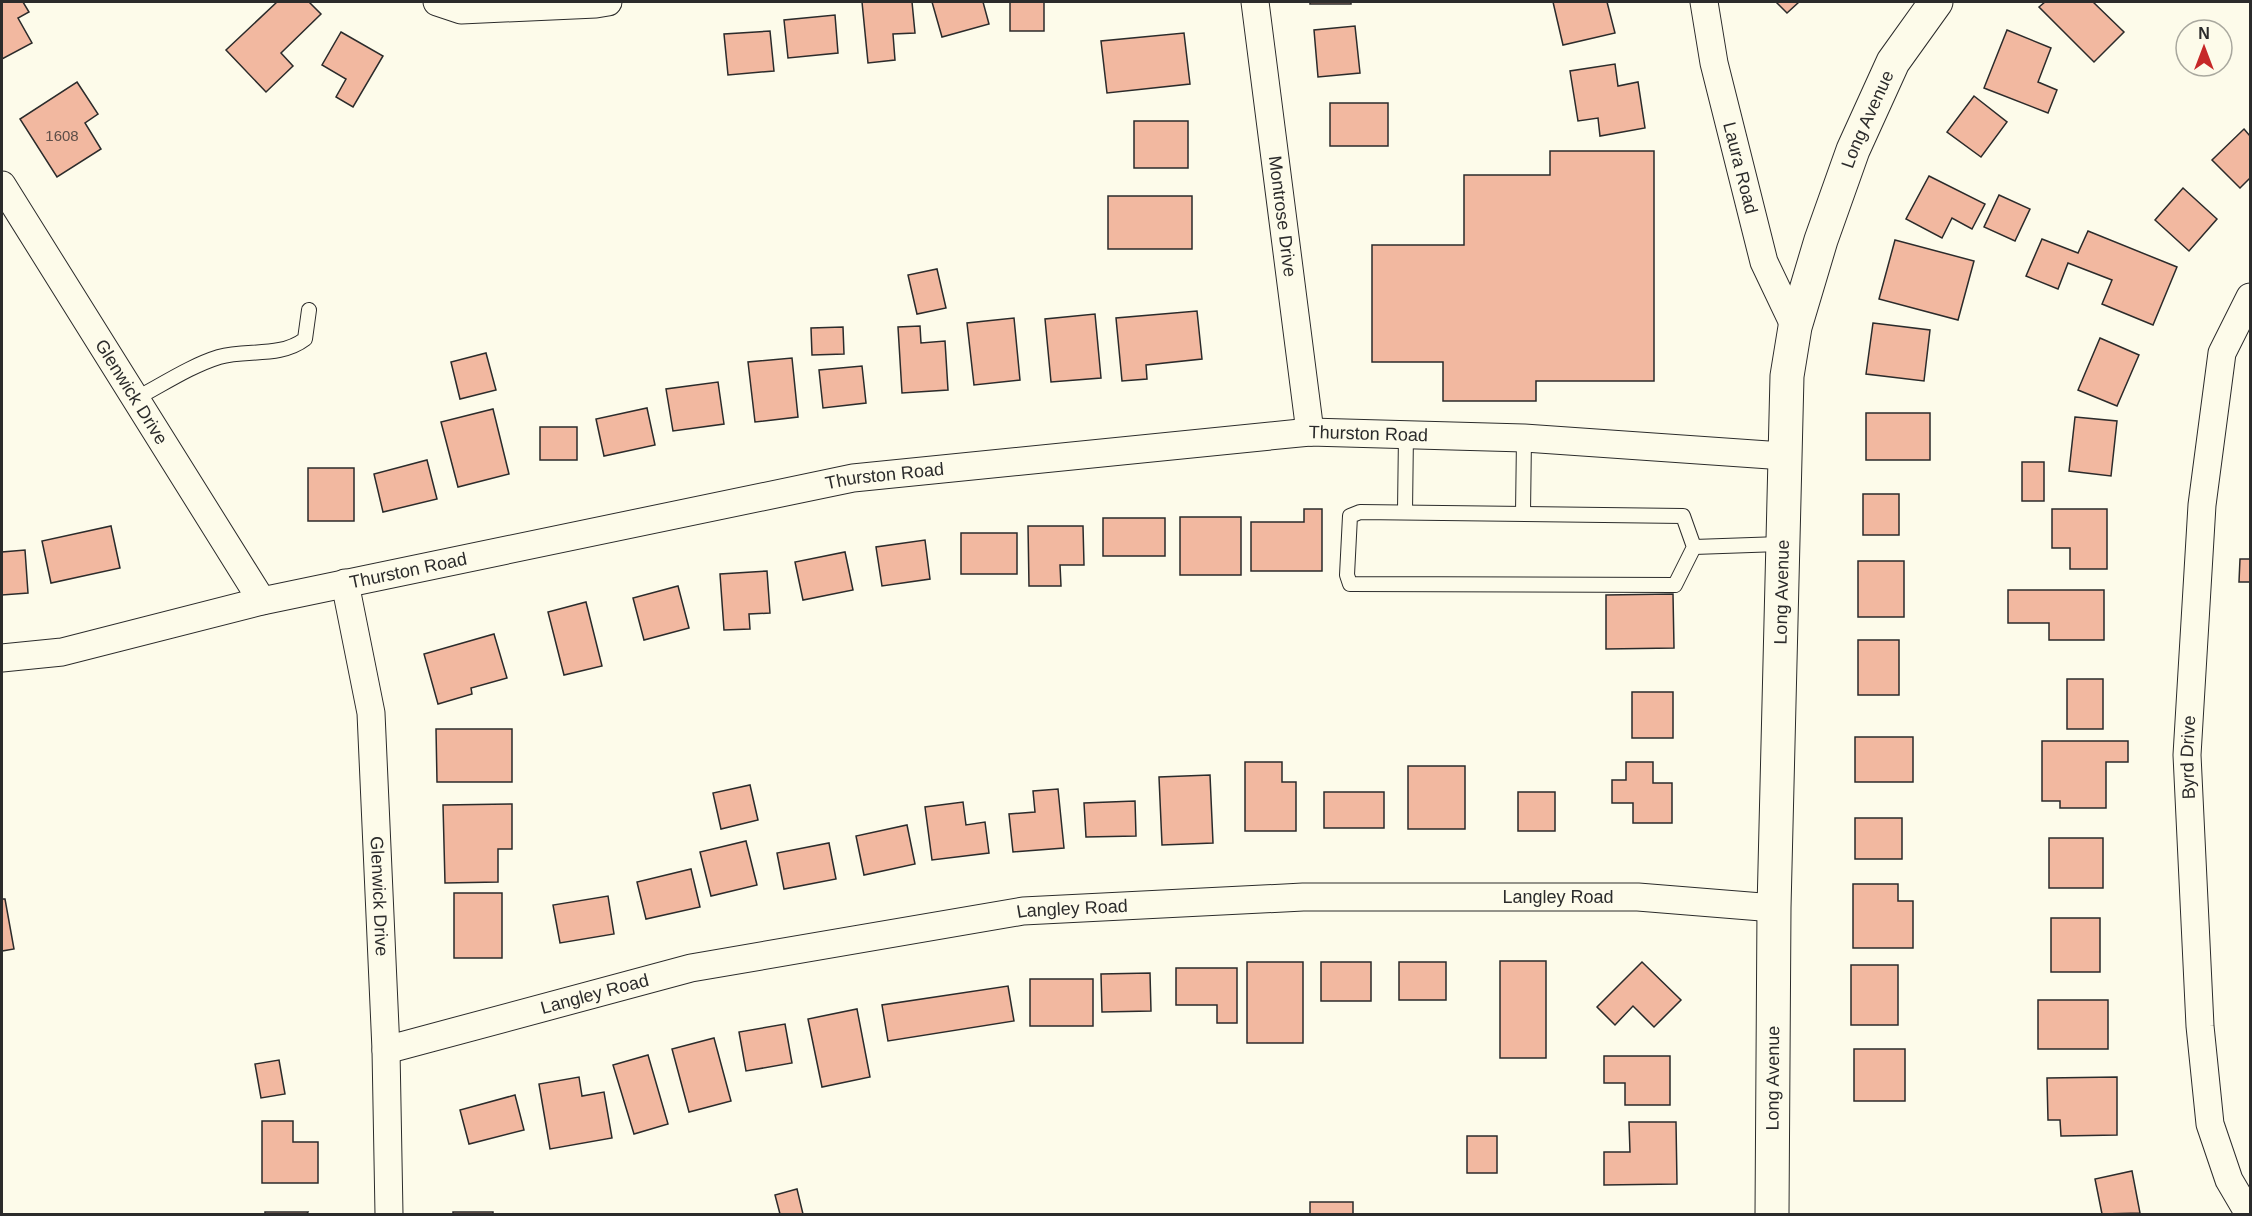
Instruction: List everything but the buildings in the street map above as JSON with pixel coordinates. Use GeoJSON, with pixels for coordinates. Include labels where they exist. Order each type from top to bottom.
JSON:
{"type":"FeatureCollection","features":[{"type":"Feature","properties":{"kind":"street"},"geometry":{"type":"LineString","coordinates":[[437,2],[461,10],[608,2]]}},
{"type":"Feature","properties":{"kind":"street","name":"Montrose Drive"},"geometry":{"type":"LineString","coordinates":[[1255,2],[1310,432]]}},
{"type":"Feature","properties":{"kind":"street","name":"Laura Road"},"geometry":{"type":"LineString","coordinates":[[1704,2],[1714,63],[1764,262],[1795,327]]}},
{"type":"Feature","properties":{"kind":"street","name":"Long Avenue"},"geometry":{"type":"LineString","coordinates":[[1772,1215],[1774,908],[1783,456],[1787,376],[1795,327],[1821,240],[1853,150],[1893,62],[1936,2]]}},
{"type":"Feature","properties":{"kind":"street","name":"Glenwick Drive"},"geometry":{"type":"LineString","coordinates":[[2,185],[262,601]]}},
{"type":"Feature","properties":{"kind":"street","name":"Byrd Drive"},"geometry":{"type":"LineString","coordinates":[[2249,1215],[2229,1180],[2210,1124],[2200,1026],[2187,755],[2202,505],[2222,353],[2250,297]]}},
{"type":"Feature","properties":{"kind":"street","name":"Thurston Road"},"geometry":{"type":"LineString","coordinates":[[2,658],[62,652],[262,601],[854,478],[1310,432],[1524,438],[1783,456]]}},
{"type":"Feature","properties":{"kind":"street","name":"Glenwick Drive"},"geometry":{"type":"LineString","coordinates":[[345,583],[371,713],[386,1050],[389,1215]]}},
{"type":"Feature","properties":{"kind":"street","name":"Langley Road"},"geometry":{"type":"LineString","coordinates":[[386,1050],[691,968],[1023,911],[1303,897],[1638,897],[1774,908]]}},
{"type":"Feature","properties":{"kind":"lane"},"geometry":{"type":"LineString","coordinates":[[135,399],[219,357],[275,351],[297,345],[305,339],[309,310]]}},
{"type":"Feature","properties":{"kind":"lane"},"geometry":{"type":"LineString","coordinates":[[1405,511],[1406,434]]}},
{"type":"Feature","properties":{"kind":"lane"},"geometry":{"type":"LineString","coordinates":[[1523,513],[1524,438]]}},
{"type":"Feature","properties":{"kind":"lane"},"geometry":{"type":"LineString","coordinates":[[1405,511],[1683,516],[1694,546],[1675,585],[1350,584],[1347,575],[1350,516],[1360,512],[1405,511]]}},
{"type":"Feature","properties":{"kind":"lane"},"geometry":{"type":"LineString","coordinates":[[1694,546],[1782,544]]}}]}
